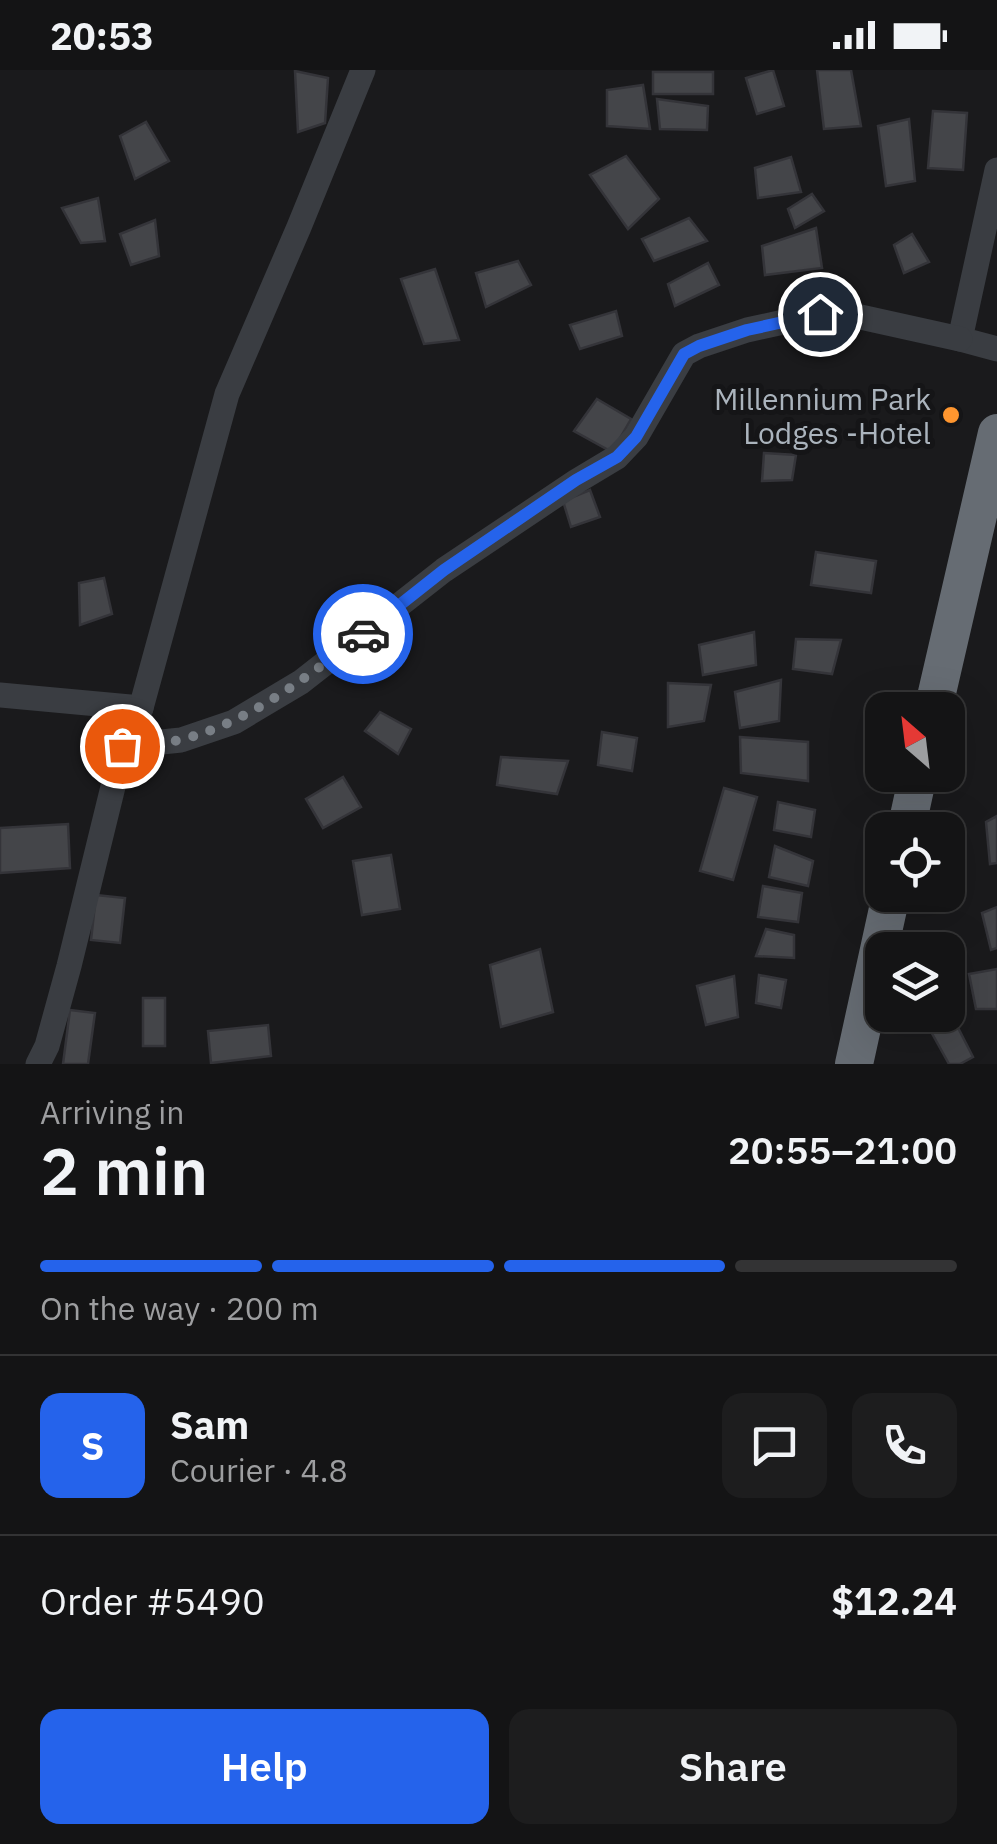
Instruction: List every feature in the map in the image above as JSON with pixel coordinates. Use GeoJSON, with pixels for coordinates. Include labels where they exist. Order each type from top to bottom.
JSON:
{"type":"FeatureCollection","features":[{"type":"Feature","properties":{"kind":"highway"},"geometry":{"type":"LineString","coordinates":[[936,692],[997,433]]}},
{"type":"Feature","properties":{"kind":"highway"},"geometry":{"type":"LineString","coordinates":[[854,1064],[888,912]]}},
{"type":"Feature","properties":{"kind":"street"},"geometry":{"type":"LineString","coordinates":[[38,1064],[47,1046],[122,746],[141,708],[227,394],[300,227],[362,70]]}},
{"type":"Feature","properties":{"kind":"street"},"geometry":{"type":"LineString","coordinates":[[960,339],[997,170]]}},
{"type":"Feature","properties":{"kind":"street"},"geometry":{"type":"LineString","coordinates":[[122,746],[180,740],[234,722],[301,682],[444,570],[576,480],[617,457],[636,437],[684,354],[699,346],[747,330],[820,314],[856,316],[997,348]]}},
{"type":"Feature","properties":{"kind":"street"},"geometry":{"type":"LineString","coordinates":[[0,696],[141,708]]}},
{"type":"Feature","properties":{"kind":"building"},"geometry":{"type":"Polygon","coordinates":[[[773,70],[784,106],[757,114],[746,78],[773,70]]]}},
{"type":"Feature","properties":{"kind":"building"},"geometry":{"type":"Polygon","coordinates":[[[817,70],[851,70],[861,126],[824,129],[817,70]]]}},
{"type":"Feature","properties":{"kind":"building"},"geometry":{"type":"Polygon","coordinates":[[[295,71],[328,78],[325,123],[298,132],[295,71]]]}},
{"type":"Feature","properties":{"kind":"building"},"geometry":{"type":"Polygon","coordinates":[[[653,72],[713,72],[713,94],[653,94],[653,72]]]}},
{"type":"Feature","properties":{"kind":"building"},"geometry":{"type":"Polygon","coordinates":[[[643,85],[650,129],[607,126],[607,90],[643,85]]]}},
{"type":"Feature","properties":{"kind":"building"},"geometry":{"type":"Polygon","coordinates":[[[657,99],[708,106],[707,130],[660,129],[657,99]]]}},
{"type":"Feature","properties":{"kind":"building"},"geometry":{"type":"Polygon","coordinates":[[[933,111],[967,113],[963,170],[928,168],[933,111]]]}},
{"type":"Feature","properties":{"kind":"building"},"geometry":{"type":"Polygon","coordinates":[[[909,119],[915,181],[886,186],[878,126],[909,119]]]}},
{"type":"Feature","properties":{"kind":"building"},"geometry":{"type":"Polygon","coordinates":[[[146,122],[169,161],[135,179],[120,136],[146,122]]]}},
{"type":"Feature","properties":{"kind":"building"},"geometry":{"type":"Polygon","coordinates":[[[626,156],[659,199],[628,229],[590,175],[626,156]]]}},
{"type":"Feature","properties":{"kind":"building"},"geometry":{"type":"Polygon","coordinates":[[[791,157],[801,192],[758,198],[755,168],[791,157]]]}},
{"type":"Feature","properties":{"kind":"building"},"geometry":{"type":"Polygon","coordinates":[[[812,194],[824,211],[795,228],[788,209],[812,194]]]}},
{"type":"Feature","properties":{"kind":"building"},"geometry":{"type":"Polygon","coordinates":[[[98,198],[105,241],[81,243],[62,208],[98,198]]]}},
{"type":"Feature","properties":{"kind":"building"},"geometry":{"type":"Polygon","coordinates":[[[689,218],[707,241],[654,261],[642,239],[689,218]]]}},
{"type":"Feature","properties":{"kind":"building"},"geometry":{"type":"Polygon","coordinates":[[[155,220],[159,256],[131,265],[120,234],[155,220]]]}},
{"type":"Feature","properties":{"kind":"building"},"geometry":{"type":"Polygon","coordinates":[[[816,228],[822,268],[765,275],[762,246],[816,228]]]}},
{"type":"Feature","properties":{"kind":"building"},"geometry":{"type":"Polygon","coordinates":[[[912,234],[929,262],[904,273],[894,245],[912,234]]]}},
{"type":"Feature","properties":{"kind":"building"},"geometry":{"type":"Polygon","coordinates":[[[518,261],[531,285],[486,307],[476,273],[518,261]]]}},
{"type":"Feature","properties":{"kind":"building"},"geometry":{"type":"Polygon","coordinates":[[[708,263],[719,285],[675,306],[668,284],[708,263]]]}},
{"type":"Feature","properties":{"kind":"building"},"geometry":{"type":"Polygon","coordinates":[[[435,269],[459,340],[424,344],[401,279],[435,269]]]}},
{"type":"Feature","properties":{"kind":"building"},"geometry":{"type":"Polygon","coordinates":[[[616,311],[622,336],[580,349],[570,325],[616,311]]]}},
{"type":"Feature","properties":{"kind":"building"},"geometry":{"type":"Polygon","coordinates":[[[597,399],[631,419],[612,452],[574,431],[597,399]]]}},
{"type":"Feature","properties":{"kind":"building"},"geometry":{"type":"Polygon","coordinates":[[[764,453],[796,455],[792,480],[762,481],[764,453]]]}},
{"type":"Feature","properties":{"kind":"building"},"geometry":{"type":"Polygon","coordinates":[[[590,490],[600,517],[571,527],[563,501],[590,490]]]}},
{"type":"Feature","properties":{"kind":"building"},"geometry":{"type":"Polygon","coordinates":[[[816,552],[876,561],[871,593],[811,585],[816,552]]]}},
{"type":"Feature","properties":{"kind":"building"},"geometry":{"type":"Polygon","coordinates":[[[104,578],[112,614],[80,625],[79,583],[104,578]]]}},
{"type":"Feature","properties":{"kind":"building"},"geometry":{"type":"Polygon","coordinates":[[[754,632],[756,665],[703,675],[699,645],[754,632]]]}},
{"type":"Feature","properties":{"kind":"building"},"geometry":{"type":"Polygon","coordinates":[[[796,639],[841,640],[832,674],[793,669],[796,639]]]}},
{"type":"Feature","properties":{"kind":"building"},"geometry":{"type":"Polygon","coordinates":[[[781,680],[779,721],[740,728],[735,692],[781,680]]]}},
{"type":"Feature","properties":{"kind":"building"},"geometry":{"type":"Polygon","coordinates":[[[668,683],[711,685],[704,721],[668,727],[668,683]]]}},
{"type":"Feature","properties":{"kind":"building"},"geometry":{"type":"Polygon","coordinates":[[[380,712],[411,729],[398,754],[365,731],[380,712]]]}},
{"type":"Feature","properties":{"kind":"building"},"geometry":{"type":"Polygon","coordinates":[[[602,732],[637,738],[632,771],[598,765],[602,732]]]}},
{"type":"Feature","properties":{"kind":"building"},"geometry":{"type":"Polygon","coordinates":[[[740,737],[808,742],[808,781],[741,773],[740,737]]]}},
{"type":"Feature","properties":{"kind":"building"},"geometry":{"type":"Polygon","coordinates":[[[501,757],[568,761],[557,794],[497,785],[501,757]]]}},
{"type":"Feature","properties":{"kind":"building"},"geometry":{"type":"Polygon","coordinates":[[[343,777],[361,807],[323,828],[306,799],[343,777]]]}},
{"type":"Feature","properties":{"kind":"building"},"geometry":{"type":"Polygon","coordinates":[[[724,788],[757,797],[733,880],[700,871],[724,788]]]}},
{"type":"Feature","properties":{"kind":"building"},"geometry":{"type":"Polygon","coordinates":[[[778,802],[815,810],[811,837],[774,830],[778,802]]]}},
{"type":"Feature","properties":{"kind":"building"},"geometry":{"type":"Polygon","coordinates":[[[997,816],[997,863],[990,864],[986,822],[997,816]]]}},
{"type":"Feature","properties":{"kind":"building"},"geometry":{"type":"Polygon","coordinates":[[[68,824],[70,868],[0,873],[0,828],[68,824]]]}},
{"type":"Feature","properties":{"kind":"building"},"geometry":{"type":"Polygon","coordinates":[[[775,846],[813,861],[808,886],[769,877],[775,846]]]}},
{"type":"Feature","properties":{"kind":"building"},"geometry":{"type":"Polygon","coordinates":[[[391,855],[400,909],[362,915],[353,861],[391,855]]]}},
{"type":"Feature","properties":{"kind":"building"},"geometry":{"type":"Polygon","coordinates":[[[763,886],[802,893],[798,922],[758,917],[763,886]]]}},
{"type":"Feature","properties":{"kind":"building"},"geometry":{"type":"Polygon","coordinates":[[[96,895],[125,898],[120,943],[91,940],[96,895]]]}},
{"type":"Feature","properties":{"kind":"building"},"geometry":{"type":"Polygon","coordinates":[[[997,907],[997,948],[991,950],[982,913],[997,907]]]}},
{"type":"Feature","properties":{"kind":"building"},"geometry":{"type":"Polygon","coordinates":[[[766,929],[794,935],[794,958],[756,956],[766,929]]]}},
{"type":"Feature","properties":{"kind":"building"},"geometry":{"type":"Polygon","coordinates":[[[540,949],[553,1012],[501,1027],[490,965],[540,949]]]}},
{"type":"Feature","properties":{"kind":"building"},"geometry":{"type":"Polygon","coordinates":[[[997,969],[997,1009],[976,1009],[969,974],[997,969]]]}},
{"type":"Feature","properties":{"kind":"building"},"geometry":{"type":"Polygon","coordinates":[[[759,975],[786,980],[781,1008],[756,1003],[759,975]]]}},
{"type":"Feature","properties":{"kind":"building"},"geometry":{"type":"Polygon","coordinates":[[[734,976],[738,1017],[706,1025],[697,986],[734,976]]]}},
{"type":"Feature","properties":{"kind":"building"},"geometry":{"type":"Polygon","coordinates":[[[143,998],[165,998],[165,1046],[143,1046],[143,998]]]}},
{"type":"Feature","properties":{"kind":"building"},"geometry":{"type":"Polygon","coordinates":[[[70,1010],[95,1013],[88,1064],[63,1064],[70,1010]]]}},
{"type":"Feature","properties":{"kind":"building"},"geometry":{"type":"Polygon","coordinates":[[[268,1025],[271,1056],[211,1063],[208,1031],[268,1025]]]}},
{"type":"Feature","properties":{"kind":"building"},"geometry":{"type":"Polygon","coordinates":[[[931,1032],[960,1032],[973,1057],[960,1064],[949,1064],[931,1032]]]}},
{"type":"Feature","properties":{"kind":"way so far"},"geometry":{"type":"LineString","coordinates":[[122,746],[180,740],[234,722],[301,682],[363,634]]}},
{"type":"Feature","properties":{"kind":"place","name":"Millennium Park Lodges -Hotel"},"geometry":{"type":"Point","coordinates":[951,415]}},
{"type":"Feature","properties":{"kind":"route"},"geometry":{"type":"LineString","coordinates":[[363,634],[444,570],[576,480],[617,457],[636,437],[684,354],[747,330],[820,314]]}}]}
